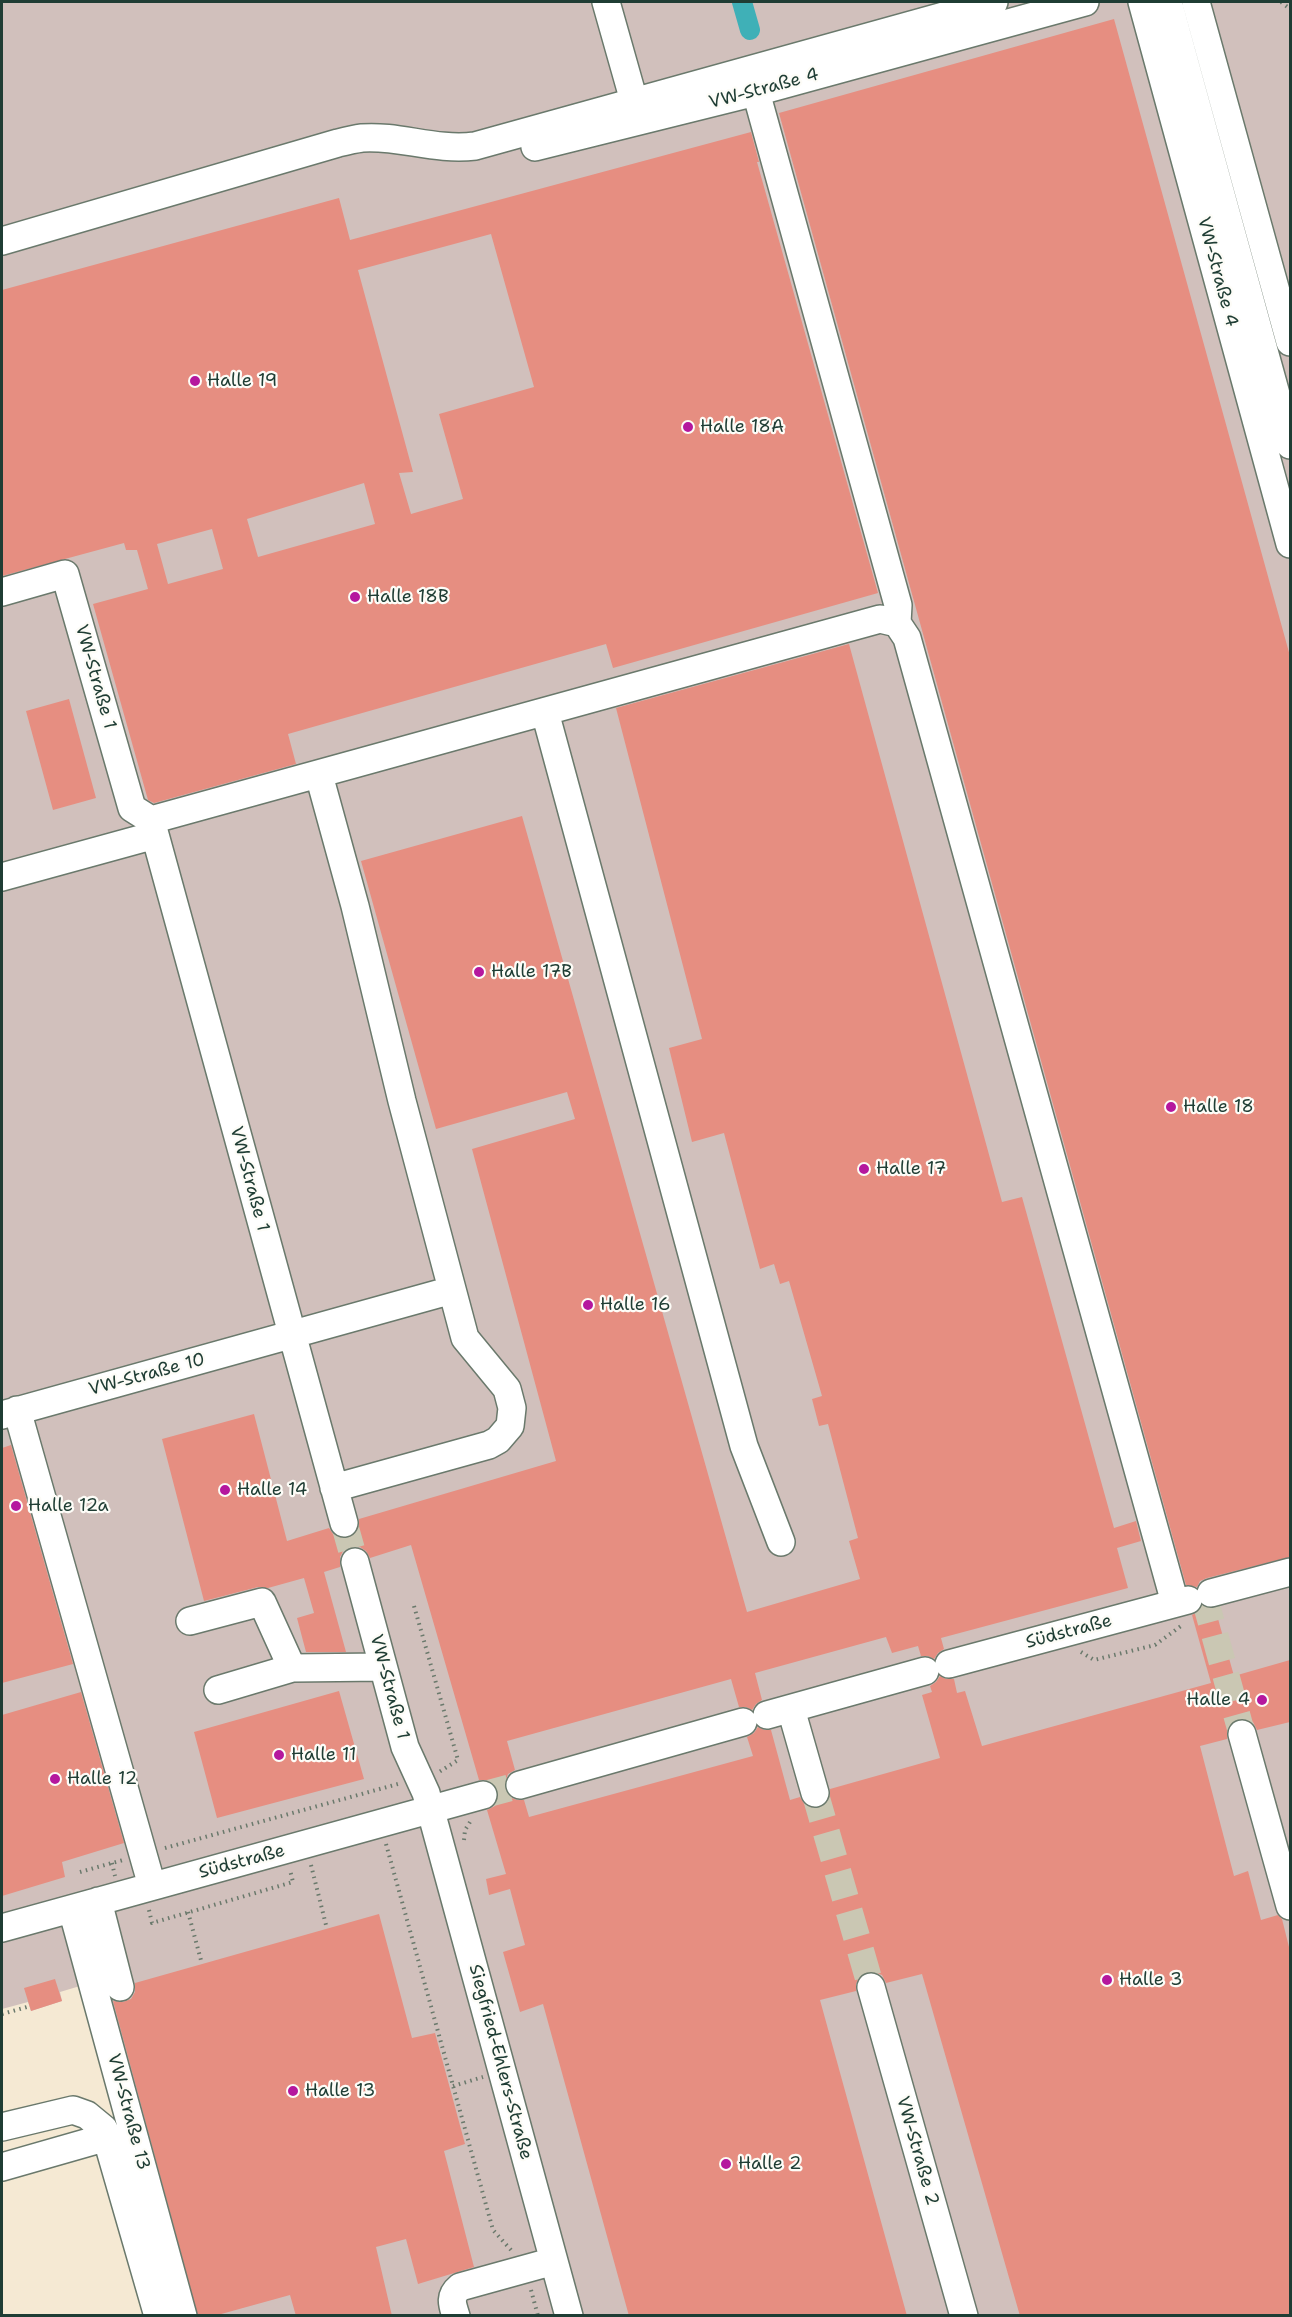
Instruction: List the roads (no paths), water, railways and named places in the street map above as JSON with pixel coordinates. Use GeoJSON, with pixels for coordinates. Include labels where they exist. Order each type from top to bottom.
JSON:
{"type":"FeatureCollection","features":[{"type":"Feature","properties":{"kind":"street"},"geometry":{"type":"LineString","coordinates":[[606,2],[634,101]]}},
{"type":"Feature","properties":{"kind":"street"},"geometry":{"type":"LineString","coordinates":[[2,240],[362,138],[444,148],[475,147],[994,2]]}},
{"type":"Feature","properties":{"kind":"street","name":"VW-Straße 4"},"geometry":{"type":"LineString","coordinates":[[444,148],[454,157],[465,161],[486,159],[756,92],[914,24],[1085,2]]}},
{"type":"Feature","properties":{"kind":"street","name":"VW-Straße 4"},"geometry":{"type":"LineString","coordinates":[[1142,2],[1290,544]]}},
{"type":"Feature","properties":{"kind":"street"},"geometry":{"type":"LineString","coordinates":[[1168,2],[1290,445]]}},
{"type":"Feature","properties":{"kind":"street"},"geometry":{"type":"LineString","coordinates":[[1196,2],[1290,342]]}},
{"type":"Feature","properties":{"kind":"street"},"geometry":{"type":"LineString","coordinates":[[756,92],[898,604],[897,623],[907,638],[1191,1599]]}},
{"type":"Feature","properties":{"kind":"street","name":"VW-Straße 1"},"geometry":{"type":"LineString","coordinates":[[2,592],[65,574],[146,821],[344,1523]]}},
{"type":"Feature","properties":{"kind":"street"},"geometry":{"type":"LineString","coordinates":[[2,877],[146,821],[880,619],[897,623]]}},
{"type":"Feature","properties":{"kind":"street"},"geometry":{"type":"LineString","coordinates":[[544,712],[744,1446],[781,1542]]}},
{"type":"Feature","properties":{"kind":"street"},"geometry":{"type":"LineString","coordinates":[[319,775],[355,906],[402,1101],[465,1338],[507,1389],[512,1418],[505,1434],[489,1445],[334,1488]]}},
{"type":"Feature","properties":{"kind":"street","name":"VW-Straße 10"},"geometry":{"type":"LineString","coordinates":[[9,1412],[452,1290]]}},
{"type":"Feature","properties":{"kind":"street"},"geometry":{"type":"LineString","coordinates":[[9,1412],[143,1854],[150,1895]]}},
{"type":"Feature","properties":{"kind":"street","name":"VW-Straße 1"},"geometry":{"type":"LineString","coordinates":[[355,1562],[405,1747],[420,1778],[431,1809]]}},
{"type":"Feature","properties":{"kind":"street","name":"Südstraße"},"geometry":{"type":"LineString","coordinates":[[520,1785],[1290,1572]]}},
{"type":"Feature","properties":{"kind":"street"},"geometry":{"type":"LineString","coordinates":[[190,1621],[262,1602],[292,1668]]}},
{"type":"Feature","properties":{"kind":"street"},"geometry":{"type":"LineString","coordinates":[[218,1690],[292,1668],[383,1667]]}},
{"type":"Feature","properties":{"kind":"street"},"geometry":{"type":"LineString","coordinates":[[767,1715],[815,1793]]}},
{"type":"Feature","properties":{"kind":"street"},"geometry":{"type":"LineString","coordinates":[[1242,1734],[1290,1906]]}},
{"type":"Feature","properties":{"kind":"street","name":"Südstraße"},"geometry":{"type":"LineString","coordinates":[[2,1928],[98,1901],[150,1895],[483,1795]]}},
{"type":"Feature","properties":{"kind":"street","name":"Siegfried-Ehlers-Straße"},"geometry":{"type":"LineString","coordinates":[[431,1809],[569,2316]]}},
{"type":"Feature","properties":{"kind":"street"},"geometry":{"type":"LineString","coordinates":[[98,1901],[120,1987]]}},
{"type":"Feature","properties":{"kind":"street","name":"VW-Straße 13"},"geometry":{"type":"LineString","coordinates":[[72,1909],[183,2316]]}},
{"type":"Feature","properties":{"kind":"street","name":"VW-Straße 2"},"geometry":{"type":"LineString","coordinates":[[871,1987],[964,2316]]}},
{"type":"Feature","properties":{"kind":"street"},"geometry":{"type":"LineString","coordinates":[[2,2127],[73,2110],[87,2115],[104,2129],[158,2316]]}},
{"type":"Feature","properties":{"kind":"street"},"geometry":{"type":"LineString","coordinates":[[2,2167],[107,2137]]}},
{"type":"Feature","properties":{"kind":"street"},"geometry":{"type":"LineString","coordinates":[[456,2316],[452,2298],[454,2292],[460,2287],[554,2261]]}},
{"type":"Feature","properties":{"kind":"waterway"},"geometry":{"type":"LineString","coordinates":[[742,2],[750,30]]}},
{"type":"Feature","properties":{"kind":"tunnel"},"geometry":{"type":"LineString","coordinates":[[344,1523],[355,1562]]}},
{"type":"Feature","properties":{"kind":"tunnel"},"geometry":{"type":"LineString","coordinates":[[1204,1596],[1242,1734]]}},
{"type":"Feature","properties":{"kind":"tunnel"},"geometry":{"type":"LineString","coordinates":[[483,1795],[520,1785]]}},
{"type":"Feature","properties":{"kind":"tunnel"},"geometry":{"type":"LineString","coordinates":[[815,1793],[871,1987]]}},
{"type":"Feature","properties":{"kind":"place","name":"Halle 19"},"geometry":{"type":"Point","coordinates":[195,381]}},
{"type":"Feature","properties":{"kind":"place","name":"Halle 18A"},"geometry":{"type":"Point","coordinates":[688,427]}},
{"type":"Feature","properties":{"kind":"place","name":"Halle 18B"},"geometry":{"type":"Point","coordinates":[355,597]}},
{"type":"Feature","properties":{"kind":"place","name":"Halle 17B"},"geometry":{"type":"Point","coordinates":[479,972]}},
{"type":"Feature","properties":{"kind":"place","name":"Halle 18"},"geometry":{"type":"Point","coordinates":[1171,1107]}},
{"type":"Feature","properties":{"kind":"place","name":"Halle 17"},"geometry":{"type":"Point","coordinates":[864,1169]}},
{"type":"Feature","properties":{"kind":"place","name":"Halle 16"},"geometry":{"type":"Point","coordinates":[588,1305]}},
{"type":"Feature","properties":{"kind":"place","name":"Halle 14"},"geometry":{"type":"Point","coordinates":[225,1490]}},
{"type":"Feature","properties":{"kind":"place","name":"Halle 12a"},"geometry":{"type":"Point","coordinates":[16,1506]}},
{"type":"Feature","properties":{"kind":"place","name":"Halle 4"},"geometry":{"type":"Point","coordinates":[1262,1700]}},
{"type":"Feature","properties":{"kind":"place","name":"Halle 11"},"geometry":{"type":"Point","coordinates":[279,1755]}},
{"type":"Feature","properties":{"kind":"place","name":"Halle 12"},"geometry":{"type":"Point","coordinates":[55,1779]}},
{"type":"Feature","properties":{"kind":"place","name":"Halle 3"},"geometry":{"type":"Point","coordinates":[1107,1980]}},
{"type":"Feature","properties":{"kind":"place","name":"Halle 13"},"geometry":{"type":"Point","coordinates":[293,2091]}},
{"type":"Feature","properties":{"kind":"place","name":"Halle 2"},"geometry":{"type":"Point","coordinates":[726,2164]}}]}
